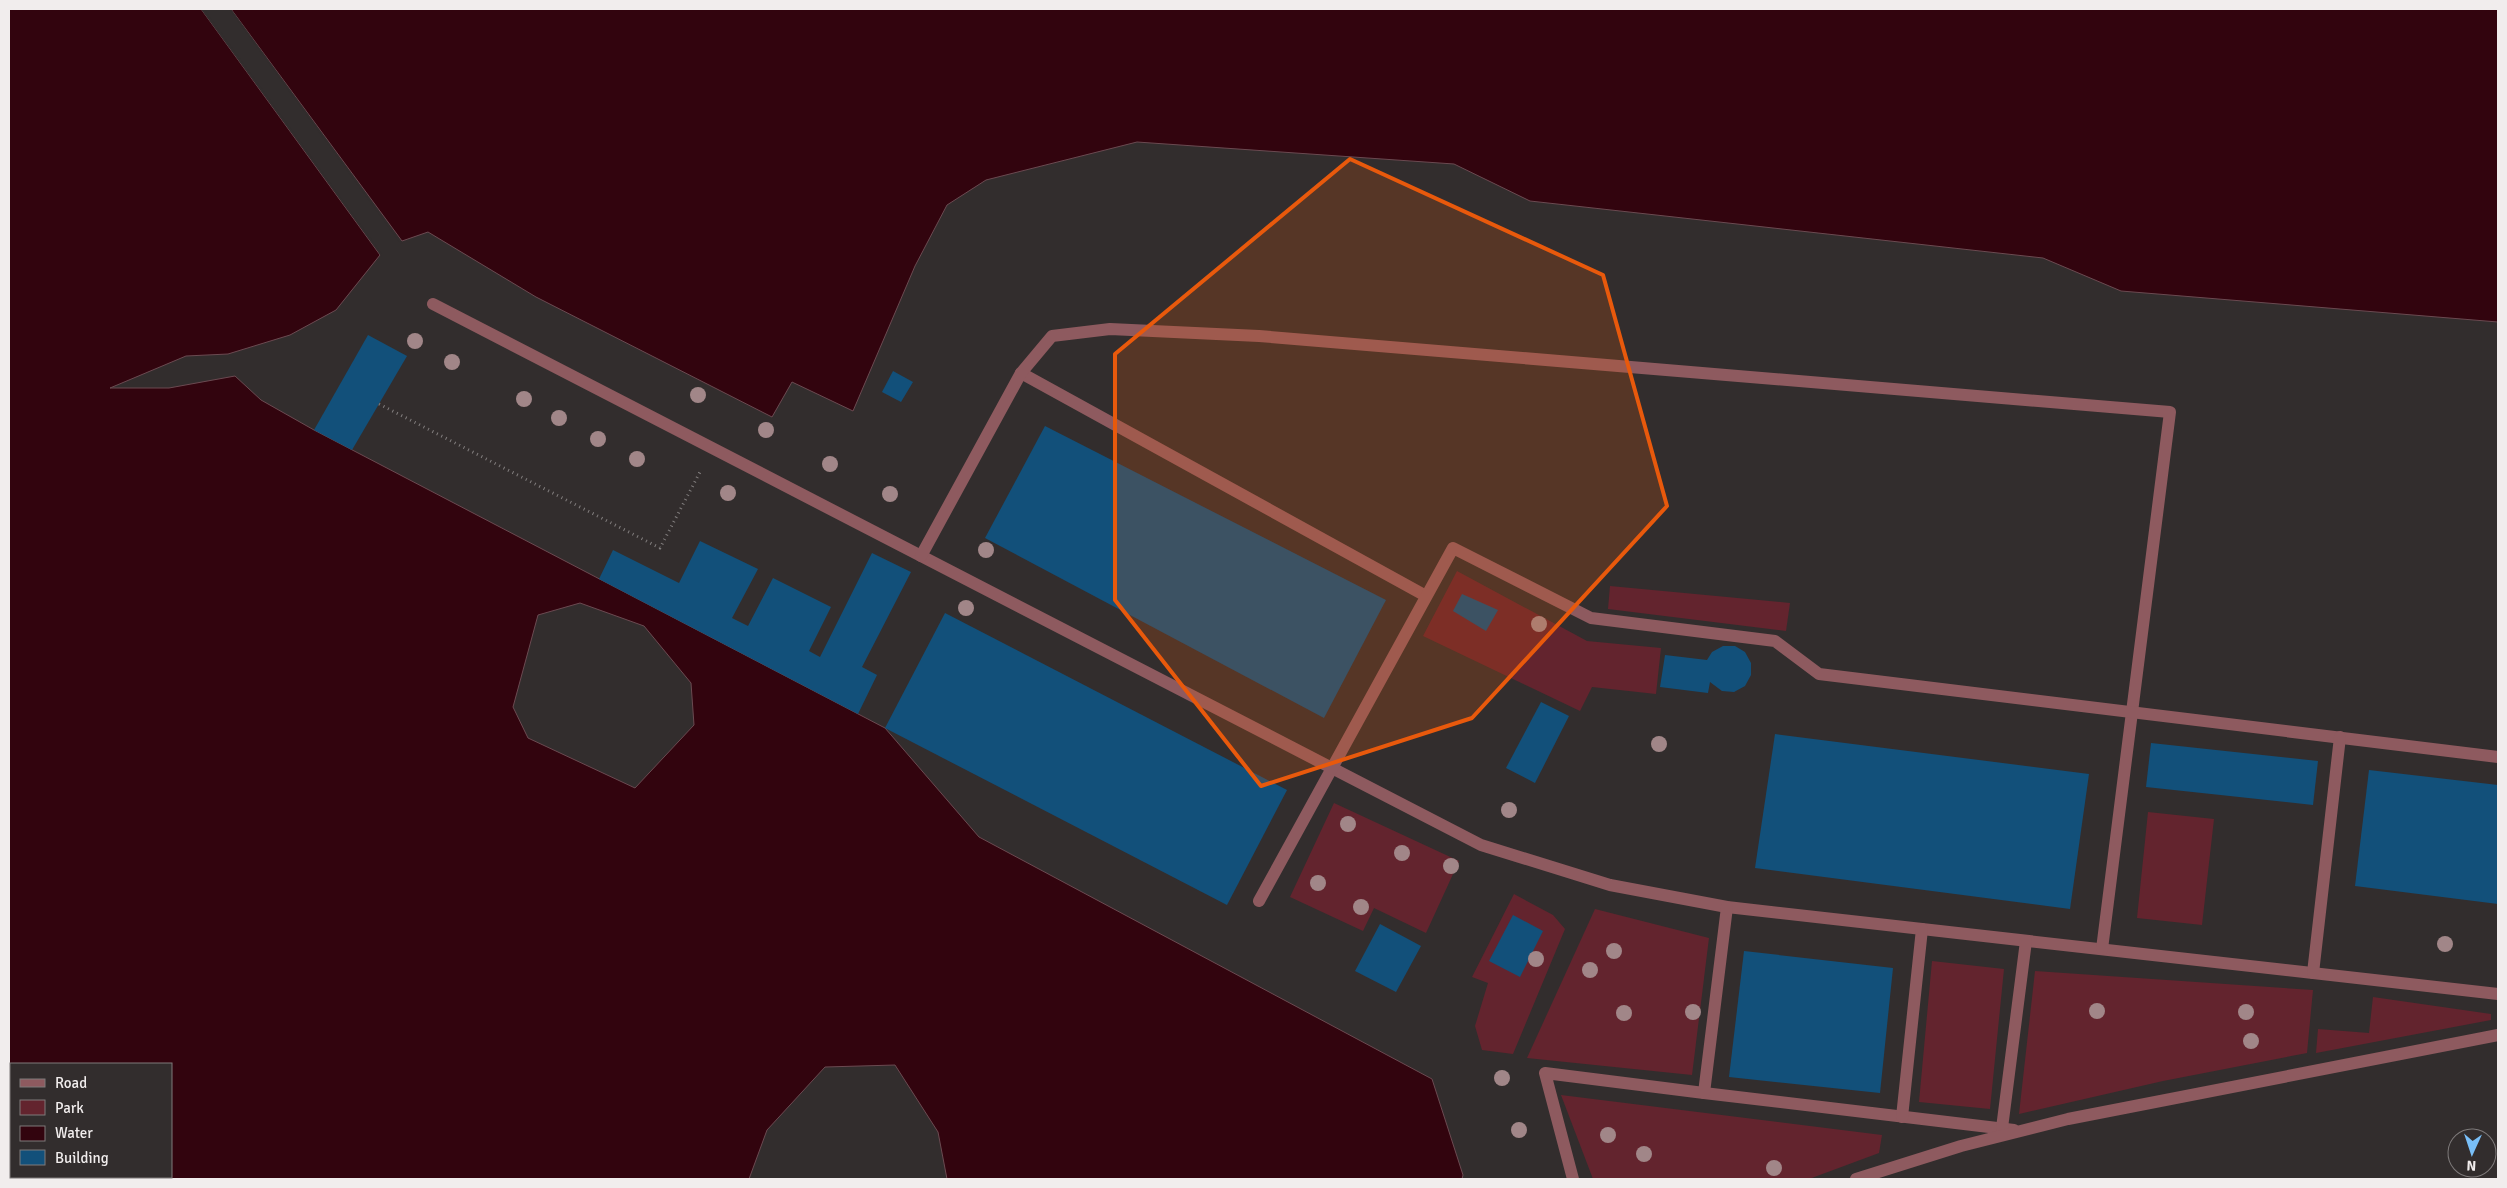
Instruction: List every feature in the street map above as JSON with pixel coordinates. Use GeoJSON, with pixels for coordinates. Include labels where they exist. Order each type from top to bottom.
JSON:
{"type":"FeatureCollection","features":[{"type":"Feature","properties":{"kind":"lane"},"geometry":{"type":"LineString","coordinates":[[432,304],[1481,846],[1610,885],[1727,907],[2498,994]]}},
{"type":"Feature","properties":{"kind":"lane"},"geometry":{"type":"LineString","coordinates":[[921,556],[1020,373],[1052,336],[1110,328],[1269,337],[2170,412],[2102,949]]}},
{"type":"Feature","properties":{"kind":"lane"},"geometry":{"type":"LineString","coordinates":[[1020,373],[1426,596]]}},
{"type":"Feature","properties":{"kind":"lane"},"geometry":{"type":"LineString","coordinates":[[1260,901],[1453,548],[1591,618],[1775,641],[1819,674],[2498,757]]}},
{"type":"Feature","properties":{"kind":"lane"},"geometry":{"type":"LineString","coordinates":[[2312,973],[2340,737]]}},
{"type":"Feature","properties":{"kind":"lane"},"geometry":{"type":"LineString","coordinates":[[1704,1093],[1727,907]]}},
{"type":"Feature","properties":{"kind":"lane"},"geometry":{"type":"LineString","coordinates":[[1902,1117],[1922,929]]}},
{"type":"Feature","properties":{"kind":"lane"},"geometry":{"type":"LineString","coordinates":[[2002,1128],[2026,941]]}},
{"type":"Feature","properties":{"kind":"lane"},"geometry":{"type":"LineString","coordinates":[[1856,1179],[1961,1146],[2068,1119],[2498,1035]]}},
{"type":"Feature","properties":{"kind":"lane"},"geometry":{"type":"LineString","coordinates":[[1573,1179],[1544,1073],[2023,1131]]}},
{"type":"Feature","properties":{"kind":"path"},"geometry":{"type":"LineString","coordinates":[[379,404],[660,548],[712,448]]}},
{"type":"Feature","properties":{"kind":"highlighted area"},"geometry":{"type":"Polygon","coordinates":[[[1350,159],[1603,275],[1667,506],[1472,718],[1261,786],[1115,600],[1115,354],[1350,159]]]}},
{"type":"Feature","properties":{"kind":"green space"},"geometry":{"type":"Polygon","coordinates":[[[1457,571],[1587,641],[1661,648],[1656,694],[1592,687],[1580,711],[1423,636],[1457,571]]]}},
{"type":"Feature","properties":{"kind":"green space"},"geometry":{"type":"Polygon","coordinates":[[[1610,586],[1790,603],[1786,631],[1608,609],[1610,586]]]}},
{"type":"Feature","properties":{"kind":"green space"},"geometry":{"type":"Polygon","coordinates":[[[1334,803],[1459,861],[1426,933],[1374,908],[1363,931],[1290,897],[1334,803]]]}},
{"type":"Feature","properties":{"kind":"green space"},"geometry":{"type":"Polygon","coordinates":[[[2148,812],[2214,819],[2202,925],[2137,918],[2148,812]]]}},
{"type":"Feature","properties":{"kind":"green space"},"geometry":{"type":"Polygon","coordinates":[[[1514,894],[1553,915],[1565,929],[1513,1054],[1482,1050],[1475,1026],[1488,983],[1472,977],[1514,894]]]}},
{"type":"Feature","properties":{"kind":"green space"},"geometry":{"type":"Polygon","coordinates":[[[1595,909],[1709,938],[1692,1075],[1527,1058],[1595,909]]]}},
{"type":"Feature","properties":{"kind":"green space"},"geometry":{"type":"Polygon","coordinates":[[[1932,961],[2004,969],[1990,1109],[1919,1102],[1932,961]]]}},
{"type":"Feature","properties":{"kind":"green space"},"geometry":{"type":"Polygon","coordinates":[[[2035,971],[2313,990],[2307,1053],[2163,1081],[2019,1114],[2035,971]]]}},
{"type":"Feature","properties":{"kind":"green space"},"geometry":{"type":"Polygon","coordinates":[[[2373,997],[2491,1014],[2491,1020],[2316,1053],[2318,1029],[2369,1033],[2373,997]]]}},
{"type":"Feature","properties":{"kind":"green space"},"geometry":{"type":"Polygon","coordinates":[[[1561,1095],[1882,1135],[1879,1153],[1809,1179],[1593,1179],[1561,1095]]]}},
{"type":"Feature","properties":{"kind":"water"},"geometry":{"type":"Polygon","coordinates":[[[9,9],[201,9],[380,255],[336,310],[290,335],[228,354],[186,356],[110,388],[169,388],[235,376],[261,400],[314,430],[885,728],[979,837],[1432,1079],[1463,1175],[1462,1179],[947,1179],[938,1132],[895,1065],[825,1067],[767,1130],[749,1179],[9,1179],[9,9]],[[580,603],[538,615],[513,707],[528,738],[635,788],[694,725],[691,683],[644,626],[580,603]]]}},
{"type":"Feature","properties":{"kind":"water"},"geometry":{"type":"Polygon","coordinates":[[[231,9],[2498,9],[2498,322],[2121,291],[2043,258],[1530,201],[1454,164],[1137,142],[986,180],[947,205],[915,266],[853,411],[792,382],[772,417],[536,297],[428,232],[402,241],[231,9]]]}},
{"type":"Feature","properties":{"kind":"pier"},"geometry":{"type":"Polygon","coordinates":[[[201,9],[204,9],[382,254],[382,257],[201,9]]]}},
{"type":"Feature","properties":{"kind":"pier"},"geometry":{"type":"Polygon","coordinates":[[[229,9],[231,9],[403,244],[400,243],[229,9]]]}},
{"type":"Feature","properties":{"kind":"building"},"geometry":{"type":"Polygon","coordinates":[[[368,335],[407,356],[352,450],[314,430],[368,335]]]}},
{"type":"Feature","properties":{"kind":"building"},"geometry":{"type":"Polygon","coordinates":[[[893,371],[913,382],[901,402],[882,392],[893,371]]]}},
{"type":"Feature","properties":{"kind":"building"},"geometry":{"type":"Polygon","coordinates":[[[1045,426],[1386,600],[1324,718],[985,538],[1045,426]]]}},
{"type":"Feature","properties":{"kind":"building"},"geometry":{"type":"Polygon","coordinates":[[[700,541],[758,569],[732,618],[748,626],[773,578],[831,607],[809,651],[820,657],[872,553],[911,572],[862,667],[877,675],[858,714],[599,579],[613,550],[679,583],[700,541]]]}},
{"type":"Feature","properties":{"kind":"building"},"geometry":{"type":"Polygon","coordinates":[[[1462,594],[1498,610],[1486,631],[1453,611],[1462,594]]]}},
{"type":"Feature","properties":{"kind":"building"},"geometry":{"type":"Polygon","coordinates":[[[945,613],[1287,790],[1227,905],[885,728],[945,613]]]}},
{"type":"Feature","properties":{"kind":"building"},"geometry":{"type":"Polygon","coordinates":[[[1723,646],[1735,646],[1745,652],[1751,663],[1751,675],[1745,686],[1734,692],[1722,691],[1710,682],[1708,693],[1660,687],[1665,655],[1707,660],[1712,652],[1723,646]]]}},
{"type":"Feature","properties":{"kind":"building"},"geometry":{"type":"Polygon","coordinates":[[[1541,702],[1569,716],[1535,783],[1506,768],[1541,702]]]}},
{"type":"Feature","properties":{"kind":"building"},"geometry":{"type":"Polygon","coordinates":[[[1775,734],[2089,774],[2070,909],[1755,868],[1775,734]]]}},
{"type":"Feature","properties":{"kind":"building"},"geometry":{"type":"Polygon","coordinates":[[[2151,743],[2318,761],[2313,805],[2146,787],[2151,743]]]}},
{"type":"Feature","properties":{"kind":"building"},"geometry":{"type":"Polygon","coordinates":[[[2369,770],[2498,785],[2498,904],[2355,886],[2369,770]]]}},
{"type":"Feature","properties":{"kind":"building"},"geometry":{"type":"Polygon","coordinates":[[[1513,915],[1543,931],[1520,977],[1489,961],[1513,915]]]}},
{"type":"Feature","properties":{"kind":"building"},"geometry":{"type":"Polygon","coordinates":[[[1380,924],[1421,946],[1396,992],[1355,971],[1380,924]]]}},
{"type":"Feature","properties":{"kind":"building"},"geometry":{"type":"Polygon","coordinates":[[[1744,951],[1893,968],[1880,1093],[1729,1077],[1744,951]]]}}]}
